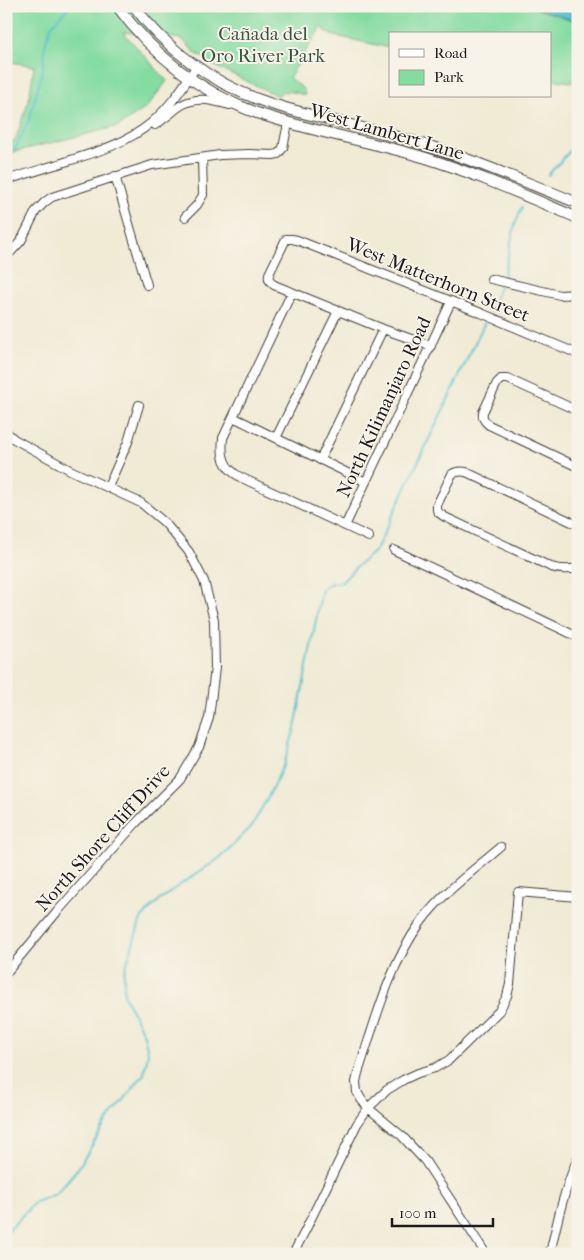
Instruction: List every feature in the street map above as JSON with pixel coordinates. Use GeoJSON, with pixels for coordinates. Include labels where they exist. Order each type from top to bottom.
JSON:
{"type":"FeatureCollection","features":[{"type":"Feature","properties":{"kind":"main road","name":"West Lambert Lane"},"geometry":{"type":"LineString","coordinates":[[117,6],[141,36],[173,66],[226,100],[255,112],[288,122],[441,163],[578,218]]}},
{"type":"Feature","properties":{"kind":"main road","name":"West Lambert Lane"},"geometry":{"type":"LineString","coordinates":[[134,6],[156,32],[193,64],[232,88],[260,100],[292,110],[401,138],[460,157],[578,203]]}},
{"type":"Feature","properties":{"kind":"main road"},"geometry":{"type":"LineString","coordinates":[[333,134],[340,130],[347,131],[389,142],[401,138]]}},
{"type":"Feature","properties":{"kind":"street"},"geometry":{"type":"LineString","coordinates":[[142,131],[166,108],[189,77],[193,64]]}},
{"type":"Feature","properties":{"kind":"street"},"geometry":{"type":"LineString","coordinates":[[6,180],[110,147],[156,124],[181,105],[193,100],[210,100],[255,112]]}},
{"type":"Feature","properties":{"kind":"street"},"geometry":{"type":"LineString","coordinates":[[6,257],[21,241],[36,211],[52,197],[152,165],[240,154],[274,156],[282,148],[288,122]]}},
{"type":"Feature","properties":{"kind":"street"},"geometry":{"type":"LineString","coordinates":[[185,217],[197,205],[203,195],[202,158]]}},
{"type":"Feature","properties":{"kind":"street"},"geometry":{"type":"LineString","coordinates":[[115,176],[147,285]]}},
{"type":"Feature","properties":{"kind":"street","name":"West Matterhorn Street"},"geometry":{"type":"LineString","coordinates":[[292,292],[274,285],[268,278],[286,239],[297,240],[481,313],[578,354]]}},
{"type":"Feature","properties":{"kind":"street"},"geometry":{"type":"LineString","coordinates":[[491,279],[560,295],[578,294]]}},
{"type":"Feature","properties":{"kind":"street"},"geometry":{"type":"LineString","coordinates":[[369,537],[240,477],[230,469],[223,459],[223,438],[292,292],[383,329],[431,346]]}},
{"type":"Feature","properties":{"kind":"street","name":"North Kilimanjaro Road"},"geometry":{"type":"LineString","coordinates":[[345,526],[451,302]]}},
{"type":"Feature","properties":{"kind":"street"},"geometry":{"type":"LineString","coordinates":[[276,438],[338,310]]}},
{"type":"Feature","properties":{"kind":"street"},"geometry":{"type":"LineString","coordinates":[[320,460],[383,329]]}},
{"type":"Feature","properties":{"kind":"street"},"geometry":{"type":"LineString","coordinates":[[578,411],[514,381],[501,379],[496,382],[483,412],[483,419],[489,425],[578,467]]}},
{"type":"Feature","properties":{"kind":"street"},"geometry":{"type":"LineString","coordinates":[[108,487],[128,442],[139,405]]}},
{"type":"Feature","properties":{"kind":"street"},"geometry":{"type":"LineString","coordinates":[[233,417],[366,482]]}},
{"type":"Feature","properties":{"kind":"street","name":"North Shore Cliff Drive"},"geometry":{"type":"LineString","coordinates":[[6,432],[14,439],[70,470],[141,503],[165,524],[189,552],[204,581],[214,620],[215,668],[209,718],[198,747],[180,779],[135,824],[6,973]]}},
{"type":"Feature","properties":{"kind":"street"},"geometry":{"type":"LineString","coordinates":[[578,525],[466,472],[460,471],[452,474],[437,510],[445,517],[551,567],[559,570],[578,568]]}},
{"type":"Feature","properties":{"kind":"street"},"geometry":{"type":"LineString","coordinates":[[394,550],[578,636]]}},
{"type":"Feature","properties":{"kind":"street"},"geometry":{"type":"LineString","coordinates":[[486,1254],[425,1161],[402,1136],[368,1108],[357,1092],[356,1082],[388,985],[409,941],[435,905],[455,885],[501,848]]}},
{"type":"Feature","properties":{"kind":"street"},"geometry":{"type":"LineString","coordinates":[[293,1254],[357,1124],[368,1108],[387,1090],[403,1080],[435,1068],[449,1060],[499,1011],[507,996],[510,984],[518,892],[578,896]]}},
{"type":"Feature","properties":{"kind":"street"},"geometry":{"type":"LineString","coordinates":[[547,1254],[551,1249],[567,1186],[578,1158]]}},
{"type":"Feature","properties":{"kind":"green space","name":"Cañada del Oro River Park"},"geometry":{"type":"Polygon","coordinates":[[[6,6],[578,6],[578,83],[552,79],[552,32],[389,32],[389,48],[331,35],[321,27],[289,78],[301,87],[305,95],[282,91],[278,96],[219,68],[194,52],[182,39],[123,32],[167,81],[146,108],[119,126],[6,154],[6,149],[16,138],[29,99],[34,66],[6,61],[6,6]]]}},
{"type":"Feature","properties":{"kind":"water"},"geometry":{"type":"Polygon","coordinates":[[[529,6],[578,6],[578,22],[576,21],[529,6]]]}},
{"type":"Feature","properties":{"kind":"waterway"},"geometry":{"type":"LineString","coordinates":[[13,153],[29,120],[43,69],[45,45],[51,26],[70,6]]}},
{"type":"Feature","properties":{"kind":"waterway"},"geometry":{"type":"LineString","coordinates":[[548,175],[568,153],[578,136]]}},
{"type":"Feature","properties":{"kind":"waterway"},"geometry":{"type":"LineString","coordinates":[[503,278],[515,224],[522,207]]}},
{"type":"Feature","properties":{"kind":"waterway"},"geometry":{"type":"LineString","coordinates":[[490,311],[500,286]]}},
{"type":"Feature","properties":{"kind":"waterway"},"geometry":{"type":"LineString","coordinates":[[6,1233],[35,1202],[56,1194],[79,1167],[105,1124],[144,1074],[148,1053],[144,1035],[124,995],[124,972],[141,919],[171,891],[221,857],[252,826],[284,764],[295,728],[322,589],[331,583],[342,582],[376,550],[485,322]]}}]}
